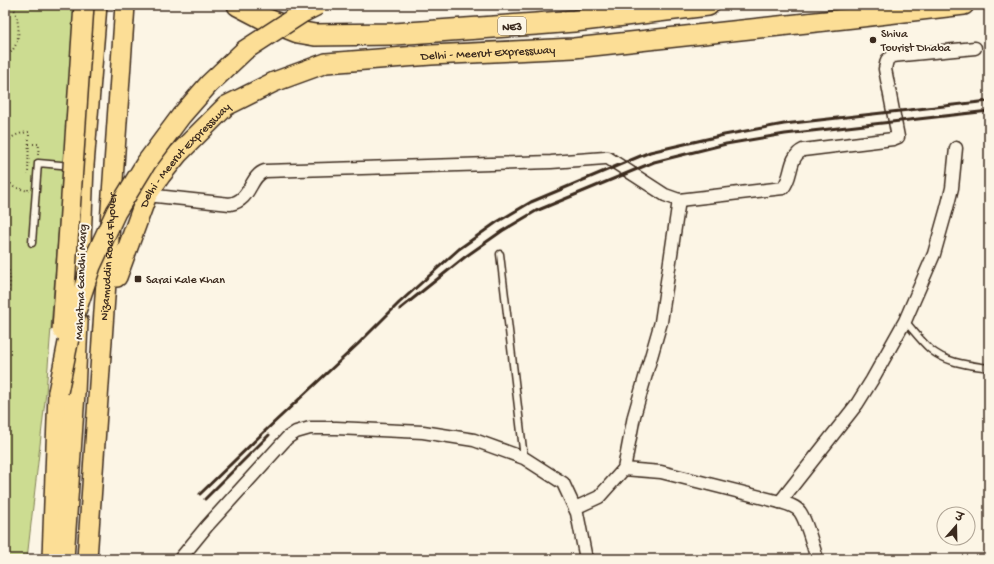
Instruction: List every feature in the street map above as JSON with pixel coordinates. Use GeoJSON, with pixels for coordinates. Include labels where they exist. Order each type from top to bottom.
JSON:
{"type":"FeatureCollection","features":[{"type":"Feature","properties":{"kind":"highway"},"geometry":{"type":"LineString","coordinates":[[52,559],[58,392],[84,5]]}},
{"type":"Feature","properties":{"kind":"highway","name":"Mahatma Gandhi Marg"},"geometry":{"type":"LineString","coordinates":[[64,559],[75,393],[84,168],[97,5]]}},
{"type":"Feature","properties":{"kind":"highway","name":"Nizamuddin Road Flyover"},"geometry":{"type":"LineString","coordinates":[[90,509],[125,5]]}},
{"type":"Feature","properties":{"kind":"highway"},"geometry":{"type":"LineString","coordinates":[[87,559],[90,509],[108,400],[136,5]]}},
{"type":"Feature","properties":{"kind":"highway","name":"Delhi - Meerut Expressway"},"geometry":{"type":"LineString","coordinates":[[238,5],[263,18],[298,32],[323,35],[394,34],[543,24],[708,5]]}},
{"type":"Feature","properties":{"kind":"highway","name":"Delhi - Meerut Expressway"},"geometry":{"type":"LineString","coordinates":[[58,392],[72,323],[91,266],[116,212],[146,163],[181,116],[209,84],[245,50],[302,13],[318,5]]}},
{"type":"Feature","properties":{"kind":"highway","name":"Delhi - Meerut Expressway"},"geometry":{"type":"LineString","coordinates":[[117,277],[148,195],[161,175],[178,154],[226,106],[274,82],[326,63],[431,55],[574,48],[964,5]]}},
{"type":"Feature","properties":{"kind":"street"},"geometry":{"type":"LineString","coordinates":[[148,195],[230,204],[242,199],[260,174],[265,171],[550,162],[605,158],[608,158],[665,196],[679,200],[783,188],[795,156],[803,150],[896,138],[898,135],[885,69],[887,60],[892,56],[975,48]]}},
{"type":"Feature","properties":{"kind":"street"},"geometry":{"type":"LineString","coordinates":[[780,502],[857,404],[905,321],[934,254],[952,188],[956,148]]}},
{"type":"Feature","properties":{"kind":"street"},"geometry":{"type":"LineString","coordinates":[[575,508],[599,497],[624,469],[634,416],[662,315],[679,200]]}},
{"type":"Feature","properties":{"kind":"street"},"geometry":{"type":"LineString","coordinates":[[180,559],[207,526],[287,438],[296,432],[310,428],[423,432],[474,440],[524,458],[563,483],[578,513],[586,559]]}},
{"type":"Feature","properties":{"kind":"street"},"geometry":{"type":"LineString","coordinates":[[624,469],[661,472],[780,502],[794,507],[799,511],[818,559]]}},
{"type":"Feature","properties":{"kind":"lane"},"geometry":{"type":"LineString","coordinates":[[32,243],[38,163],[84,168]]}},
{"type":"Feature","properties":{"kind":"lane"},"geometry":{"type":"LineString","coordinates":[[500,254],[524,458]]}},
{"type":"Feature","properties":{"kind":"lane"},"geometry":{"type":"LineString","coordinates":[[905,321],[930,349],[939,355],[960,363],[989,368]]}},
{"type":"Feature","properties":{"kind":"path"},"geometry":{"type":"LineString","coordinates":[[5,58],[13,51],[17,41],[19,29],[14,5]]}},
{"type":"Feature","properties":{"kind":"path"},"geometry":{"type":"LineString","coordinates":[[5,100],[5,111]]}},
{"type":"Feature","properties":{"kind":"path"},"geometry":{"type":"LineString","coordinates":[[5,146],[6,142],[12,137],[20,133],[29,132],[28,178]]}},
{"type":"Feature","properties":{"kind":"path"},"geometry":{"type":"LineString","coordinates":[[29,144],[39,144],[38,163]]}},
{"type":"Feature","properties":{"kind":"path"},"geometry":{"type":"LineString","coordinates":[[5,178],[14,187],[28,191],[28,184]]}},
{"type":"Feature","properties":{"kind":"path"},"geometry":{"type":"LineString","coordinates":[[5,259],[11,277],[9,292],[5,300]]}},
{"type":"Feature","properties":{"kind":"green space"},"geometry":{"type":"Polygon","coordinates":[[[5,5],[76,5],[46,392],[27,559],[5,559],[5,5]]]}},
{"type":"Feature","properties":{"kind":"railway"},"geometry":{"type":"LineString","coordinates":[[200,494],[399,303],[459,249],[497,222],[531,202],[650,152],[724,135],[784,124],[989,101]]}},
{"type":"Feature","properties":{"kind":"railway"},"geometry":{"type":"LineString","coordinates":[[400,309],[465,257],[502,231],[536,211],[654,162],[726,144],[785,134],[989,111]]}},
{"type":"Feature","properties":{"kind":"railway"},"geometry":{"type":"LineString","coordinates":[[205,499],[269,435]]}},
{"type":"Feature","properties":{"kind":"place","name":"Shiva Tourist Dhaba"},"geometry":{"type":"Point","coordinates":[873,40]}},
{"type":"Feature","properties":{"kind":"place","name":"Sarai Kale Khan"},"geometry":{"type":"Point","coordinates":[138,279]}}]}
